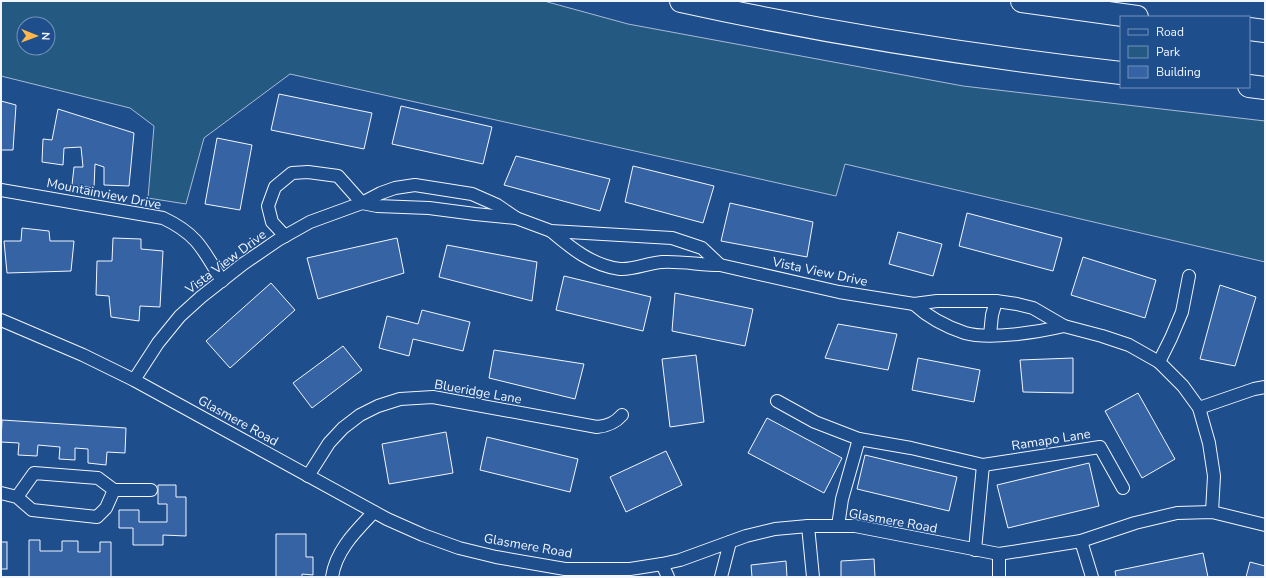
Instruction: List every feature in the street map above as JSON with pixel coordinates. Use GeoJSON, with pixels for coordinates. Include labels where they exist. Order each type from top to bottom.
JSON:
{"type":"FeatureCollection","features":[{"type":"Feature","properties":{"kind":"highway"},"geometry":{"type":"LineString","coordinates":[[681,1],[782,22],[909,44],[984,56],[1120,74]]}},
{"type":"Feature","properties":{"kind":"highway"},"geometry":{"type":"LineString","coordinates":[[1022,1],[1130,16]]}},
{"type":"Feature","properties":{"kind":"highway"},"geometry":{"type":"LineString","coordinates":[[1250,29],[1265,31]]}},
{"type":"Feature","properties":{"kind":"highway"},"geometry":{"type":"LineString","coordinates":[[1250,86],[1265,88]]}},
{"type":"Feature","properties":{"kind":"street"},"geometry":{"type":"LineString","coordinates":[[285,236],[272,222],[268,206],[275,187],[292,173],[308,172],[338,176],[362,203]]}},
{"type":"Feature","properties":{"kind":"street","name":"Vista View Drive"},"geometry":{"type":"LineString","coordinates":[[134,380],[158,342],[180,316],[201,297],[243,264],[285,236],[310,222],[362,203],[381,193],[396,188],[415,185],[472,194],[497,205],[516,218]]}},
{"type":"Feature","properties":{"kind":"street","name":"Mountainview Drive"},"geometry":{"type":"LineString","coordinates":[[1,190],[163,218],[192,236],[203,248],[222,281]]}},
{"type":"Feature","properties":{"kind":"street","name":"Vista View Drive"},"geometry":{"type":"LineString","coordinates":[[362,203],[377,206],[428,208],[516,218],[551,231],[672,238],[702,248],[720,265]]}},
{"type":"Feature","properties":{"kind":"street","name":"Vista View Drive"},"geometry":{"type":"LineString","coordinates":[[551,231],[579,253],[600,264],[620,269],[663,262],[686,262],[702,265],[720,265],[839,292],[914,304],[937,301],[996,300],[1033,308],[1064,326],[1129,345],[1159,362],[1183,386],[1199,408],[1209,443],[1214,476],[1212,512]]}},
{"type":"Feature","properties":{"kind":"street"},"geometry":{"type":"LineString","coordinates":[[1159,362],[1182,312],[1189,276]]}},
{"type":"Feature","properties":{"kind":"street"},"geometry":{"type":"LineString","coordinates":[[990,335],[992,315],[996,300]]}},
{"type":"Feature","properties":{"kind":"street","name":"Vista View Drive"},"geometry":{"type":"LineString","coordinates":[[914,304],[923,313],[966,333],[990,335],[1027,332],[1064,326]]}},
{"type":"Feature","properties":{"kind":"street","name":"Glasmere Road"},"geometry":{"type":"LineString","coordinates":[[1,320],[83,355],[134,380],[374,512],[423,535],[459,548],[565,573],[662,564],[680,560],[746,536],[775,529],[808,526],[855,526],[1000,554],[1081,541],[1136,523],[1177,513],[1212,512],[1265,525]]}},
{"type":"Feature","properties":{"kind":"street"},"geometry":{"type":"LineString","coordinates":[[1199,408],[1254,389],[1265,387]]}},
{"type":"Feature","properties":{"kind":"street","name":"Blueridge Lane"},"geometry":{"type":"LineString","coordinates":[[308,476],[329,444],[343,428],[378,406],[400,399],[434,397],[597,427],[607,426],[622,415]]}},
{"type":"Feature","properties":{"kind":"street","name":"Ramapo Lane"},"geometry":{"type":"LineString","coordinates":[[777,401],[815,422],[859,439],[911,448],[983,466],[1100,447],[1123,488]]}},
{"type":"Feature","properties":{"kind":"street"},"geometry":{"type":"LineString","coordinates":[[838,526],[842,499],[859,439]]}},
{"type":"Feature","properties":{"kind":"street"},"geometry":{"type":"LineString","coordinates":[[975,550],[983,466]]}},
{"type":"Feature","properties":{"kind":"street"},"geometry":{"type":"LineString","coordinates":[[17,497],[34,474],[98,478],[114,490],[151,490]]}},
{"type":"Feature","properties":{"kind":"street"},"geometry":{"type":"LineString","coordinates":[[1,493],[17,497],[32,510],[97,517],[106,508],[114,490]]}},
{"type":"Feature","properties":{"kind":"street"},"geometry":{"type":"LineString","coordinates":[[332,577],[338,556],[348,540],[374,512]]}},
{"type":"Feature","properties":{"kind":"street"},"geometry":{"type":"LineString","coordinates":[[808,526],[813,577]]}},
{"type":"Feature","properties":{"kind":"street"},"geometry":{"type":"LineString","coordinates":[[1081,541],[1092,577]]}},
{"type":"Feature","properties":{"kind":"street"},"geometry":{"type":"LineString","coordinates":[[721,577],[730,542]]}},
{"type":"Feature","properties":{"kind":"street"},"geometry":{"type":"LineString","coordinates":[[998,577],[1000,554]]}},
{"type":"Feature","properties":{"kind":"street"},"geometry":{"type":"LineString","coordinates":[[662,564],[668,577]]}},
{"type":"Feature","properties":{"kind":"green space"},"geometry":{"type":"Polygon","coordinates":[[[1,1],[544,1],[628,24],[963,86],[1265,121],[1265,262],[845,164],[836,196],[290,74],[204,138],[186,204],[148,198],[154,126],[130,108],[1,76],[1,1]]]}},
{"type":"Feature","properties":{"kind":"building"},"geometry":{"type":"Polygon","coordinates":[[[279,94],[372,113],[364,149],[271,130],[279,94]]]}},
{"type":"Feature","properties":{"kind":"building"},"geometry":{"type":"Polygon","coordinates":[[[1,101],[16,105],[13,150],[1,150],[1,101]]]}},
{"type":"Feature","properties":{"kind":"building"},"geometry":{"type":"Polygon","coordinates":[[[401,106],[492,127],[483,164],[392,144],[401,106]]]}},
{"type":"Feature","properties":{"kind":"building"},"geometry":{"type":"Polygon","coordinates":[[[58,109],[134,133],[129,186],[104,185],[104,167],[95,164],[94,188],[72,185],[74,167],[83,167],[81,147],[64,148],[63,165],[42,162],[43,139],[52,140],[58,109]]]}},
{"type":"Feature","properties":{"kind":"building"},"geometry":{"type":"Polygon","coordinates":[[[217,138],[252,145],[240,210],[205,204],[217,138]]]}},
{"type":"Feature","properties":{"kind":"building"},"geometry":{"type":"Polygon","coordinates":[[[516,156],[610,179],[600,211],[504,185],[516,156]]]}},
{"type":"Feature","properties":{"kind":"building"},"geometry":{"type":"Polygon","coordinates":[[[633,166],[714,186],[703,223],[625,202],[633,166]]]}},
{"type":"Feature","properties":{"kind":"building"},"geometry":{"type":"Polygon","coordinates":[[[730,203],[813,222],[807,257],[721,241],[730,203]]]}},
{"type":"Feature","properties":{"kind":"building"},"geometry":{"type":"Polygon","coordinates":[[[967,213],[1062,238],[1053,271],[959,246],[967,213]]]}},
{"type":"Feature","properties":{"kind":"building"},"geometry":{"type":"Polygon","coordinates":[[[22,228],[49,231],[50,241],[74,241],[71,271],[7,273],[4,241],[21,241],[22,228]]]}},
{"type":"Feature","properties":{"kind":"building"},"geometry":{"type":"Polygon","coordinates":[[[898,232],[942,244],[933,276],[889,264],[898,232]]]}},
{"type":"Feature","properties":{"kind":"building"},"geometry":{"type":"Polygon","coordinates":[[[113,238],[141,239],[141,249],[163,251],[160,307],[140,306],[139,321],[111,317],[109,296],[96,295],[97,261],[112,261],[113,238]]]}},
{"type":"Feature","properties":{"kind":"building"},"geometry":{"type":"Polygon","coordinates":[[[397,238],[404,273],[318,299],[307,258],[397,238]]]}},
{"type":"Feature","properties":{"kind":"building"},"geometry":{"type":"Polygon","coordinates":[[[447,245],[537,262],[532,301],[439,277],[447,245]]]}},
{"type":"Feature","properties":{"kind":"building"},"geometry":{"type":"Polygon","coordinates":[[[1083,257],[1156,280],[1145,318],[1071,295],[1083,257]]]}},
{"type":"Feature","properties":{"kind":"building"},"geometry":{"type":"Polygon","coordinates":[[[564,276],[651,297],[643,331],[556,310],[564,276]]]}},
{"type":"Feature","properties":{"kind":"building"},"geometry":{"type":"Polygon","coordinates":[[[271,283],[295,310],[230,368],[206,341],[271,283]]]}},
{"type":"Feature","properties":{"kind":"building"},"geometry":{"type":"Polygon","coordinates":[[[1220,285],[1256,297],[1235,366],[1200,359],[1220,285]]]}},
{"type":"Feature","properties":{"kind":"building"},"geometry":{"type":"Polygon","coordinates":[[[675,293],[753,309],[745,346],[672,331],[675,293]]]}},
{"type":"Feature","properties":{"kind":"building"},"geometry":{"type":"Polygon","coordinates":[[[422,310],[470,322],[463,351],[413,339],[409,356],[379,348],[387,316],[418,324],[422,310]]]}},
{"type":"Feature","properties":{"kind":"building"},"geometry":{"type":"Polygon","coordinates":[[[838,324],[897,334],[888,370],[825,358],[838,324]]]}},
{"type":"Feature","properties":{"kind":"building"},"geometry":{"type":"Polygon","coordinates":[[[343,346],[362,370],[312,408],[293,383],[343,346]]]}},
{"type":"Feature","properties":{"kind":"building"},"geometry":{"type":"Polygon","coordinates":[[[494,350],[584,364],[575,399],[489,378],[494,350]]]}},
{"type":"Feature","properties":{"kind":"building"},"geometry":{"type":"Polygon","coordinates":[[[696,355],[704,422],[670,427],[662,359],[696,355]]]}},
{"type":"Feature","properties":{"kind":"building"},"geometry":{"type":"Polygon","coordinates":[[[918,358],[980,370],[974,402],[912,390],[918,358]]]}},
{"type":"Feature","properties":{"kind":"building"},"geometry":{"type":"Polygon","coordinates":[[[1073,358],[1073,393],[1023,392],[1020,360],[1073,358]]]}},
{"type":"Feature","properties":{"kind":"building"},"geometry":{"type":"Polygon","coordinates":[[[1138,393],[1175,459],[1142,478],[1105,411],[1138,393]]]}},
{"type":"Feature","properties":{"kind":"building"},"geometry":{"type":"Polygon","coordinates":[[[767,418],[842,458],[824,493],[748,453],[767,418]]]}},
{"type":"Feature","properties":{"kind":"building"},"geometry":{"type":"Polygon","coordinates":[[[2,420],[126,428],[125,453],[107,452],[106,465],[88,463],[88,449],[75,448],[75,460],[59,459],[60,447],[38,445],[37,456],[18,455],[19,443],[1,442],[2,420]]]}},
{"type":"Feature","properties":{"kind":"building"},"geometry":{"type":"Polygon","coordinates":[[[446,432],[453,473],[389,484],[382,444],[446,432]]]}},
{"type":"Feature","properties":{"kind":"building"},"geometry":{"type":"Polygon","coordinates":[[[487,437],[578,459],[570,492],[480,470],[487,437]]]}},
{"type":"Feature","properties":{"kind":"building"},"geometry":{"type":"Polygon","coordinates":[[[666,451],[682,485],[626,512],[610,477],[666,451]]]}},
{"type":"Feature","properties":{"kind":"building"},"geometry":{"type":"Polygon","coordinates":[[[865,455],[957,477],[949,511],[857,489],[865,455]]]}},
{"type":"Feature","properties":{"kind":"building"},"geometry":{"type":"Polygon","coordinates":[[[1089,463],[1099,506],[1008,528],[997,485],[1089,463]]]}},
{"type":"Feature","properties":{"kind":"building"},"geometry":{"type":"Polygon","coordinates":[[[158,485],[176,485],[176,497],[186,497],[186,536],[163,535],[163,545],[133,545],[133,528],[119,528],[119,510],[139,510],[139,522],[167,522],[167,504],[158,504],[158,485]]]}},
{"type":"Feature","properties":{"kind":"building"},"geometry":{"type":"Polygon","coordinates":[[[276,534],[306,534],[306,557],[313,557],[313,575],[302,574],[302,577],[276,577],[276,534]]]}},
{"type":"Feature","properties":{"kind":"building"},"geometry":{"type":"Polygon","coordinates":[[[29,540],[40,540],[40,551],[62,551],[62,541],[78,541],[78,552],[100,552],[100,542],[111,542],[111,577],[29,577],[29,540]]]}},
{"type":"Feature","properties":{"kind":"building"},"geometry":{"type":"Polygon","coordinates":[[[1,542],[7,542],[7,569],[1,569],[1,542]]]}},
{"type":"Feature","properties":{"kind":"building"},"geometry":{"type":"Polygon","coordinates":[[[1203,553],[1208,577],[1116,577],[1115,571],[1203,553]]]}},
{"type":"Feature","properties":{"kind":"building"},"geometry":{"type":"Polygon","coordinates":[[[874,559],[875,577],[841,577],[841,561],[874,559]]]}},
{"type":"Feature","properties":{"kind":"building"},"geometry":{"type":"Polygon","coordinates":[[[786,561],[787,577],[752,577],[751,565],[786,561]]]}},
{"type":"Feature","properties":{"kind":"building"},"geometry":{"type":"Polygon","coordinates":[[[1250,562],[1265,566],[1265,577],[1246,577],[1250,562]]]}}]}
